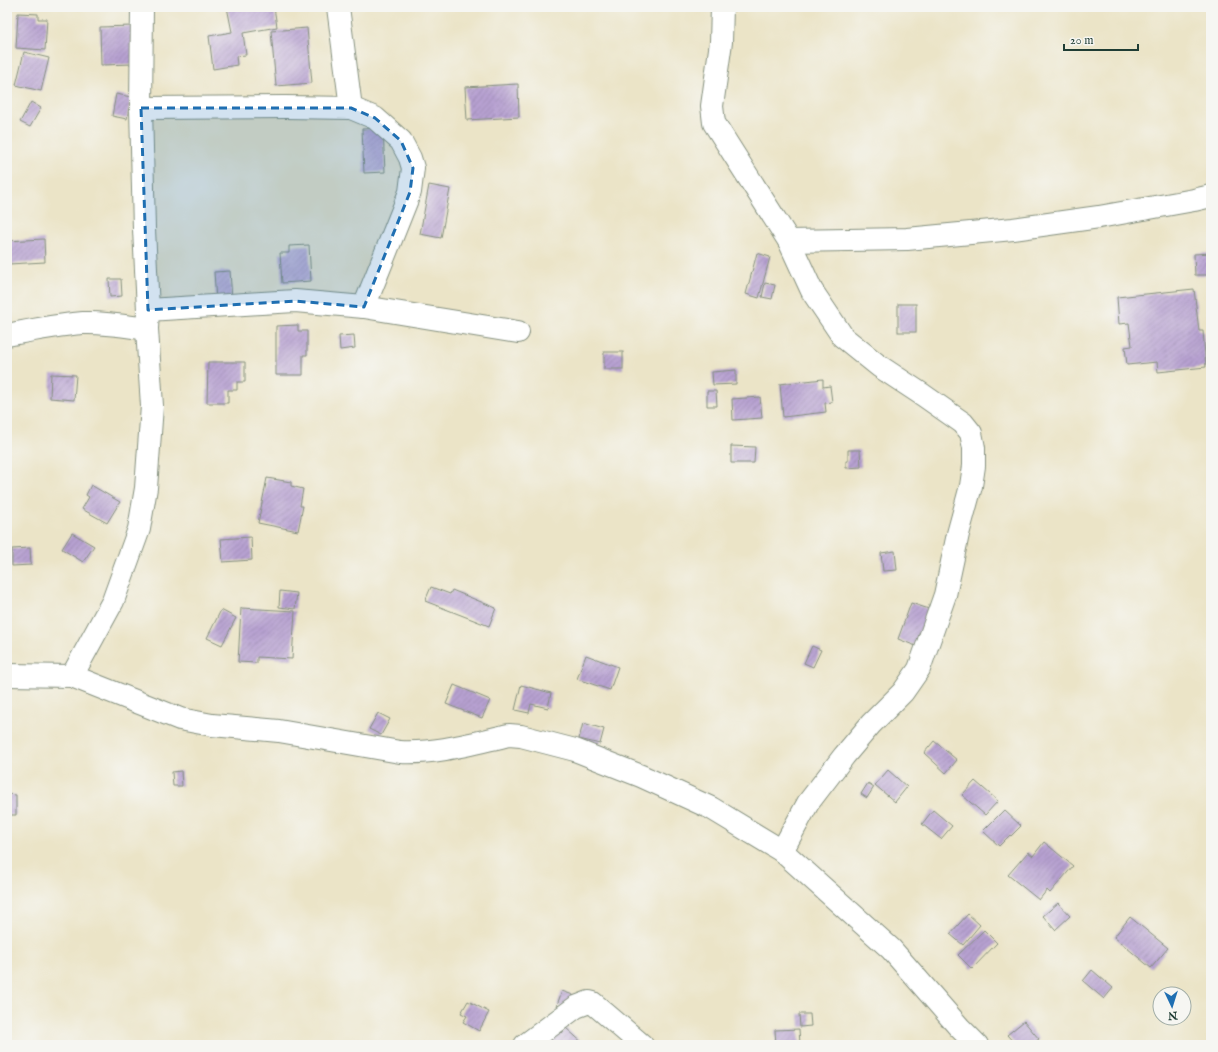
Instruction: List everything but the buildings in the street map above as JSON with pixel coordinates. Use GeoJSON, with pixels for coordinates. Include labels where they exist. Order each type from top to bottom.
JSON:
{"type":"FeatureCollection","features":[{"type":"Feature","properties":{"kind":"street"},"geometry":{"type":"LineString","coordinates":[[72,676],[114,600],[139,529],[146,488],[152,406],[144,229],[141,108],[142,7]]}},
{"type":"Feature","properties":{"kind":"street"},"geometry":{"type":"LineString","coordinates":[[338,7],[351,108]]}},
{"type":"Feature","properties":{"kind":"street"},"geometry":{"type":"LineString","coordinates":[[722,7],[720,42],[712,106],[714,123],[789,241],[812,291],[843,336],[879,366],[963,423],[971,433],[974,448],[974,466],[971,486],[958,534],[945,595],[920,669],[903,692],[871,724],[844,756],[808,803],[782,850]]}},
{"type":"Feature","properties":{"kind":"street"},"geometry":{"type":"LineString","coordinates":[[141,108],[351,108],[375,118],[401,141],[410,158],[413,168],[410,192],[364,307]]}},
{"type":"Feature","properties":{"kind":"street"},"geometry":{"type":"LineString","coordinates":[[789,241],[907,239],[1013,229],[1106,216],[1211,196]]}},
{"type":"Feature","properties":{"kind":"street"},"geometry":{"type":"LineString","coordinates":[[7,335],[56,326],[148,319],[295,301],[364,307],[518,332]]}},
{"type":"Feature","properties":{"kind":"street"},"geometry":{"type":"LineString","coordinates":[[7,675],[72,676],[180,719],[212,725],[278,731],[400,752],[428,751],[448,748],[508,735],[521,736],[575,750],[641,776],[711,808],[782,850],[891,949],[959,1027],[977,1045]]}},
{"type":"Feature","properties":{"kind":"street"},"geometry":{"type":"LineString","coordinates":[[525,1045],[576,1006],[589,1002],[593,1003],[642,1045]]}},
{"type":"Feature","properties":{"kind":"highlighted area"},"geometry":{"type":"Polygon","coordinates":[[[141,108],[351,108],[375,118],[401,141],[413,168],[410,192],[364,307],[295,301],[148,310],[141,108]]]}}]}
